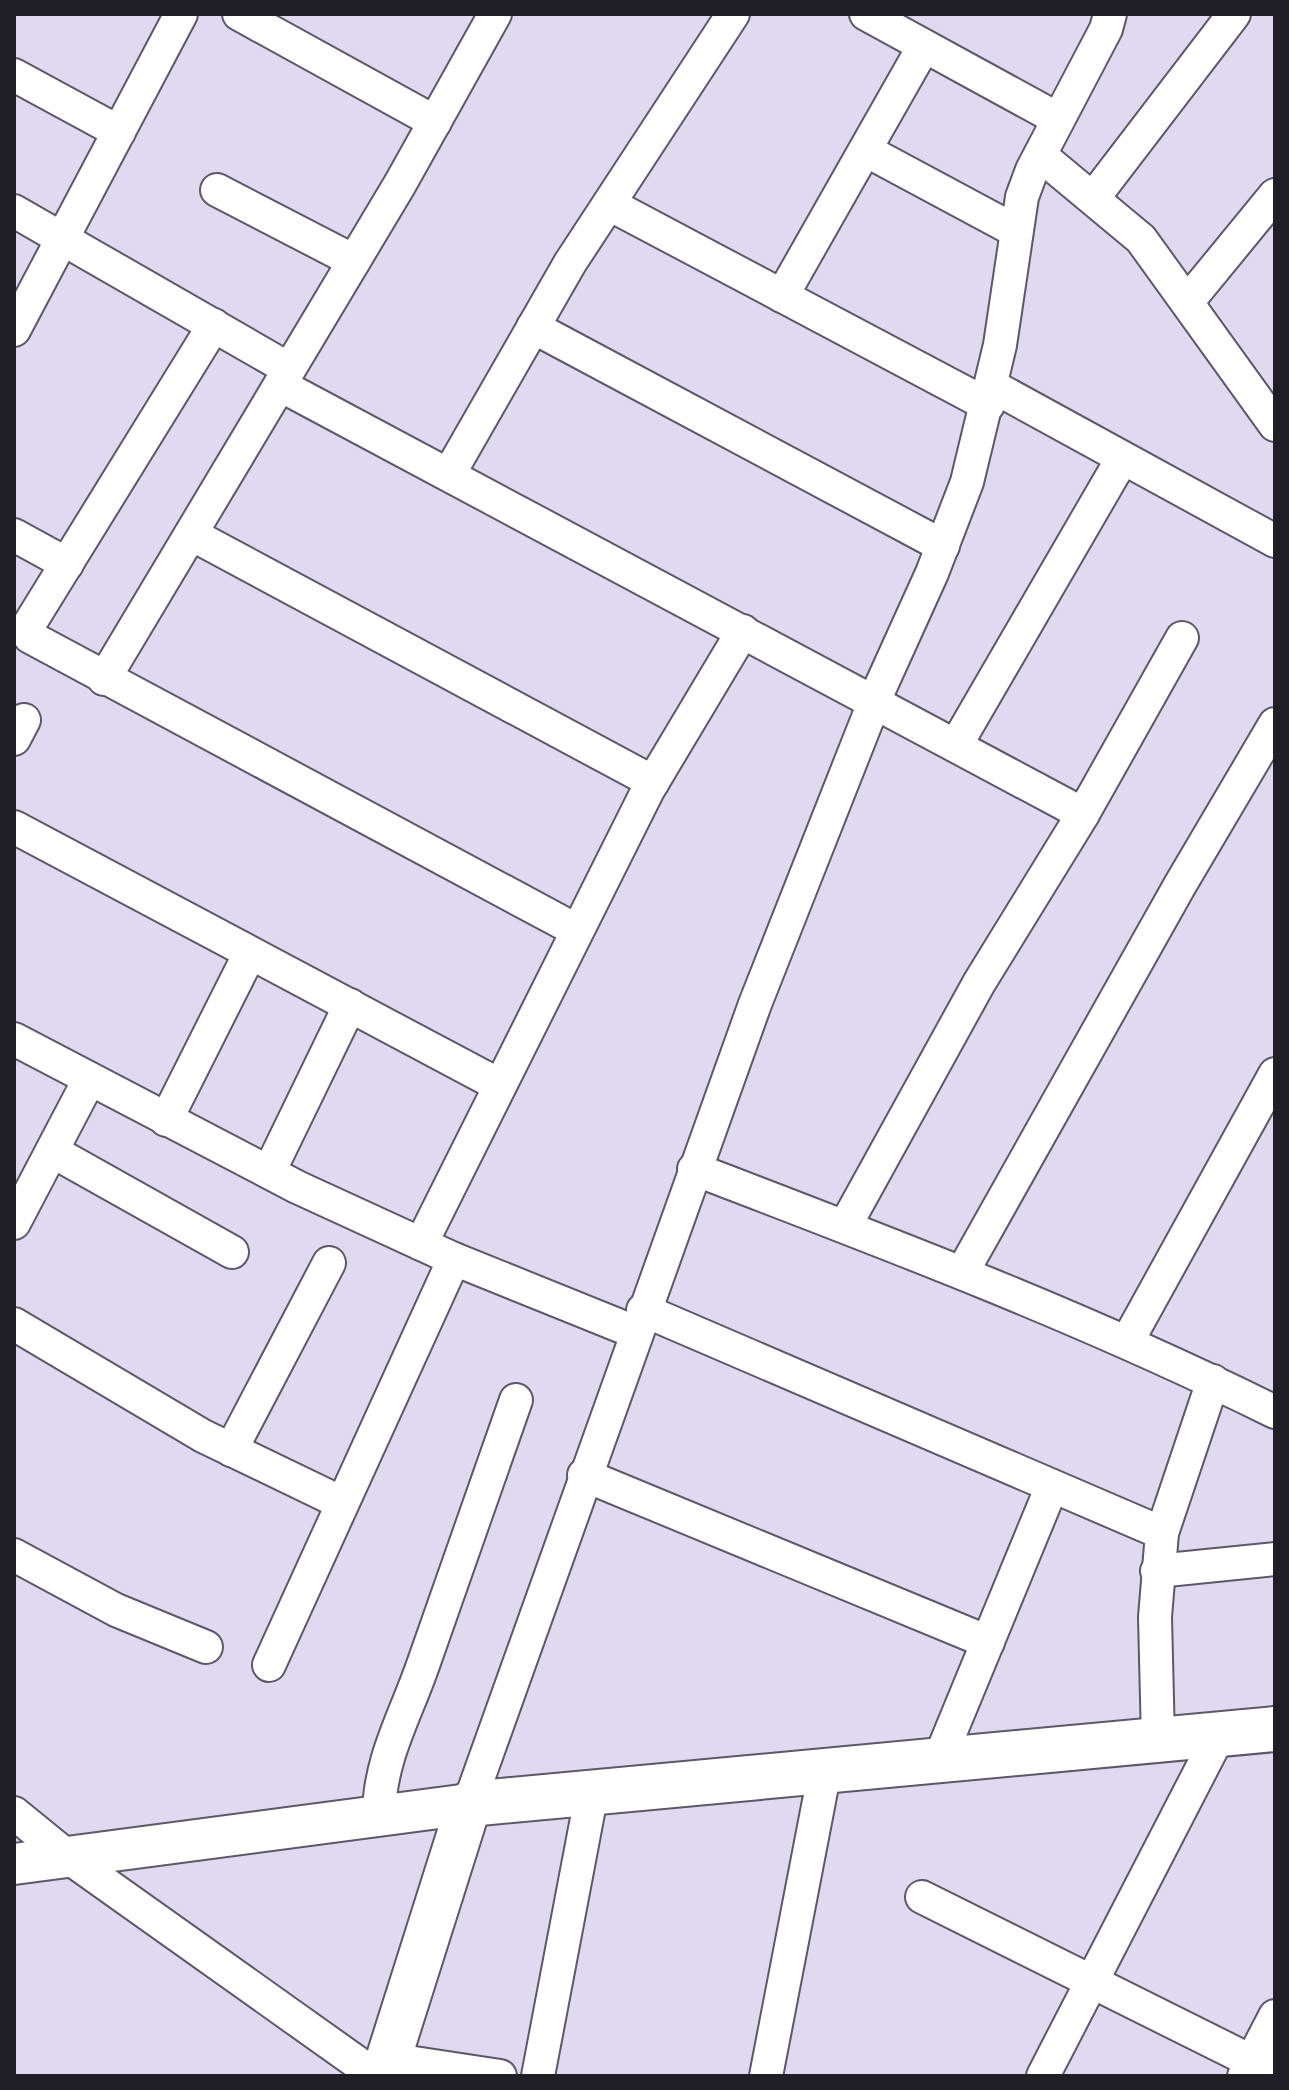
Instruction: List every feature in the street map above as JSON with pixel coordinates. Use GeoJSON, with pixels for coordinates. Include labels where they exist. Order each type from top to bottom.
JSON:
{"type":"FeatureCollection","features":[{"type":"Feature","properties":{"kind":"main road"},"geometry":{"type":"LineString","coordinates":[[382,2070],[469,1804],[1275,1729]]}},
{"type":"Feature","properties":{"kind":"street"},"geometry":{"type":"LineString","coordinates":[[14,330],[181,14]]}},
{"type":"Feature","properties":{"kind":"street"},"geometry":{"type":"LineString","coordinates":[[239,14],[435,122]]}},
{"type":"Feature","properties":{"kind":"street"},"geometry":{"type":"LineString","coordinates":[[104,679],[354,261],[495,14]]}},
{"type":"Feature","properties":{"kind":"street"},"geometry":{"type":"LineString","coordinates":[[449,474],[533,327],[733,14]]}},
{"type":"Feature","properties":{"kind":"street"},"geometry":{"type":"LineString","coordinates":[[866,14],[1058,119]]}},
{"type":"Feature","properties":{"kind":"street"},"geometry":{"type":"LineString","coordinates":[[14,1864],[469,1804],[694,1169],[875,701],[943,546],[967,482],[990,396],[1022,197],[1058,119],[1106,29],[1110,14]]}},
{"type":"Feature","properties":{"kind":"street"},"geometry":{"type":"LineString","coordinates":[[1094,197],[1234,14]]}},
{"type":"Feature","properties":{"kind":"street"},"geometry":{"type":"LineString","coordinates":[[782,296],[924,46]]}},
{"type":"Feature","properties":{"kind":"street"},"geometry":{"type":"LineString","coordinates":[[14,75],[119,132]]}},
{"type":"Feature","properties":{"kind":"street"},"geometry":{"type":"LineString","coordinates":[[867,151],[1016,231]]}},
{"type":"Feature","properties":{"kind":"street"},"geometry":{"type":"LineString","coordinates":[[1040,155],[1141,239],[1275,425]]}},
{"type":"Feature","properties":{"kind":"street"},"geometry":{"type":"LineString","coordinates":[[217,190],[354,261]]}},
{"type":"Feature","properties":{"kind":"street"},"geometry":{"type":"LineString","coordinates":[[1188,301],[1275,195]]}},
{"type":"Feature","properties":{"kind":"street"},"geometry":{"type":"LineString","coordinates":[[609,204],[782,296],[1122,459],[1275,541]]}},
{"type":"Feature","properties":{"kind":"street"},"geometry":{"type":"LineString","coordinates":[[14,211],[214,325],[284,377],[449,474],[1083,814]]}},
{"type":"Feature","properties":{"kind":"street"},"geometry":{"type":"LineString","coordinates":[[214,325],[30,623],[30,637],[576,930]]}},
{"type":"Feature","properties":{"kind":"street"},"geometry":{"type":"LineString","coordinates":[[533,327],[943,546]]}},
{"type":"Feature","properties":{"kind":"street"},"geometry":{"type":"LineString","coordinates":[[956,745],[1122,459]]}},
{"type":"Feature","properties":{"kind":"street"},"geometry":{"type":"LineString","coordinates":[[191,534],[653,782]]}},
{"type":"Feature","properties":{"kind":"street"},"geometry":{"type":"LineString","coordinates":[[14,535],[67,564]]}},
{"type":"Feature","properties":{"kind":"street"},"geometry":{"type":"LineString","coordinates":[[421,1244],[653,782],[743,631]]}},
{"type":"Feature","properties":{"kind":"street"},"geometry":{"type":"LineString","coordinates":[[845,1226],[979,983],[1083,814],[1182,638]]}},
{"type":"Feature","properties":{"kind":"street"},"geometry":{"type":"LineString","coordinates":[[963,1271],[1180,885],[1275,724]]}},
{"type":"Feature","properties":{"kind":"street"},"geometry":{"type":"LineString","coordinates":[[14,827],[499,1085]]}},
{"type":"Feature","properties":{"kind":"street"},"geometry":{"type":"LineString","coordinates":[[166,1120],[250,953]]}},
{"type":"Feature","properties":{"kind":"street"},"geometry":{"type":"LineString","coordinates":[[269,1172],[350,1005]]}},
{"type":"Feature","properties":{"kind":"street"},"geometry":{"type":"LineString","coordinates":[[14,1039],[269,1172],[454,1259],[639,1321],[1162,1533]]}},
{"type":"Feature","properties":{"kind":"street"},"geometry":{"type":"LineString","coordinates":[[1127,1342],[1275,1074]]}},
{"type":"Feature","properties":{"kind":"street"},"geometry":{"type":"LineString","coordinates":[[14,1223],[89,1080]]}},
{"type":"Feature","properties":{"kind":"street"},"geometry":{"type":"LineString","coordinates":[[52,1151],[232,1252]]}},
{"type":"Feature","properties":{"kind":"street"},"geometry":{"type":"LineString","coordinates":[[694,1169],[963,1271],[1127,1342],[1275,1412]]}},
{"type":"Feature","properties":{"kind":"street"},"geometry":{"type":"LineString","coordinates":[[269,1665],[454,1259]]}},
{"type":"Feature","properties":{"kind":"street"},"geometry":{"type":"LineString","coordinates":[[231,1450],[329,1263]]}},
{"type":"Feature","properties":{"kind":"street"},"geometry":{"type":"LineString","coordinates":[[14,1324],[231,1450],[342,1503]]}},
{"type":"Feature","properties":{"kind":"street"},"geometry":{"type":"LineString","coordinates":[[1158,1740],[1157,1571],[1162,1533],[1213,1381]]}},
{"type":"Feature","properties":{"kind":"street"},"geometry":{"type":"LineString","coordinates":[[379,1816],[379,1792],[389,1749],[421,1672],[516,1400]]}},
{"type":"Feature","properties":{"kind":"street"},"geometry":{"type":"LineString","coordinates":[[584,1475],[988,1642]]}},
{"type":"Feature","properties":{"kind":"street"},"geometry":{"type":"LineString","coordinates":[[939,1760],[1052,1486]]}},
{"type":"Feature","properties":{"kind":"street"},"geometry":{"type":"LineString","coordinates":[[14,1555],[116,1610],[206,1647]]}},
{"type":"Feature","properties":{"kind":"street"},"geometry":{"type":"LineString","coordinates":[[1157,1571],[1275,1559]]}},
{"type":"Feature","properties":{"kind":"street"},"geometry":{"type":"LineString","coordinates":[[1043,2076],[1219,1735]]}},
{"type":"Feature","properties":{"kind":"street"},"geometry":{"type":"LineString","coordinates":[[766,2076],[825,1770]]}},
{"type":"Feature","properties":{"kind":"street"},"geometry":{"type":"LineString","coordinates":[[538,2076],[592,1792]]}},
{"type":"Feature","properties":{"kind":"street"},"geometry":{"type":"LineString","coordinates":[[14,1813],[68,1857],[382,2070],[500,2076]]}},
{"type":"Feature","properties":{"kind":"street"},"geometry":{"type":"LineString","coordinates":[[922,1897],[1090,1980],[1257,2070],[1275,2016]]}}]}
